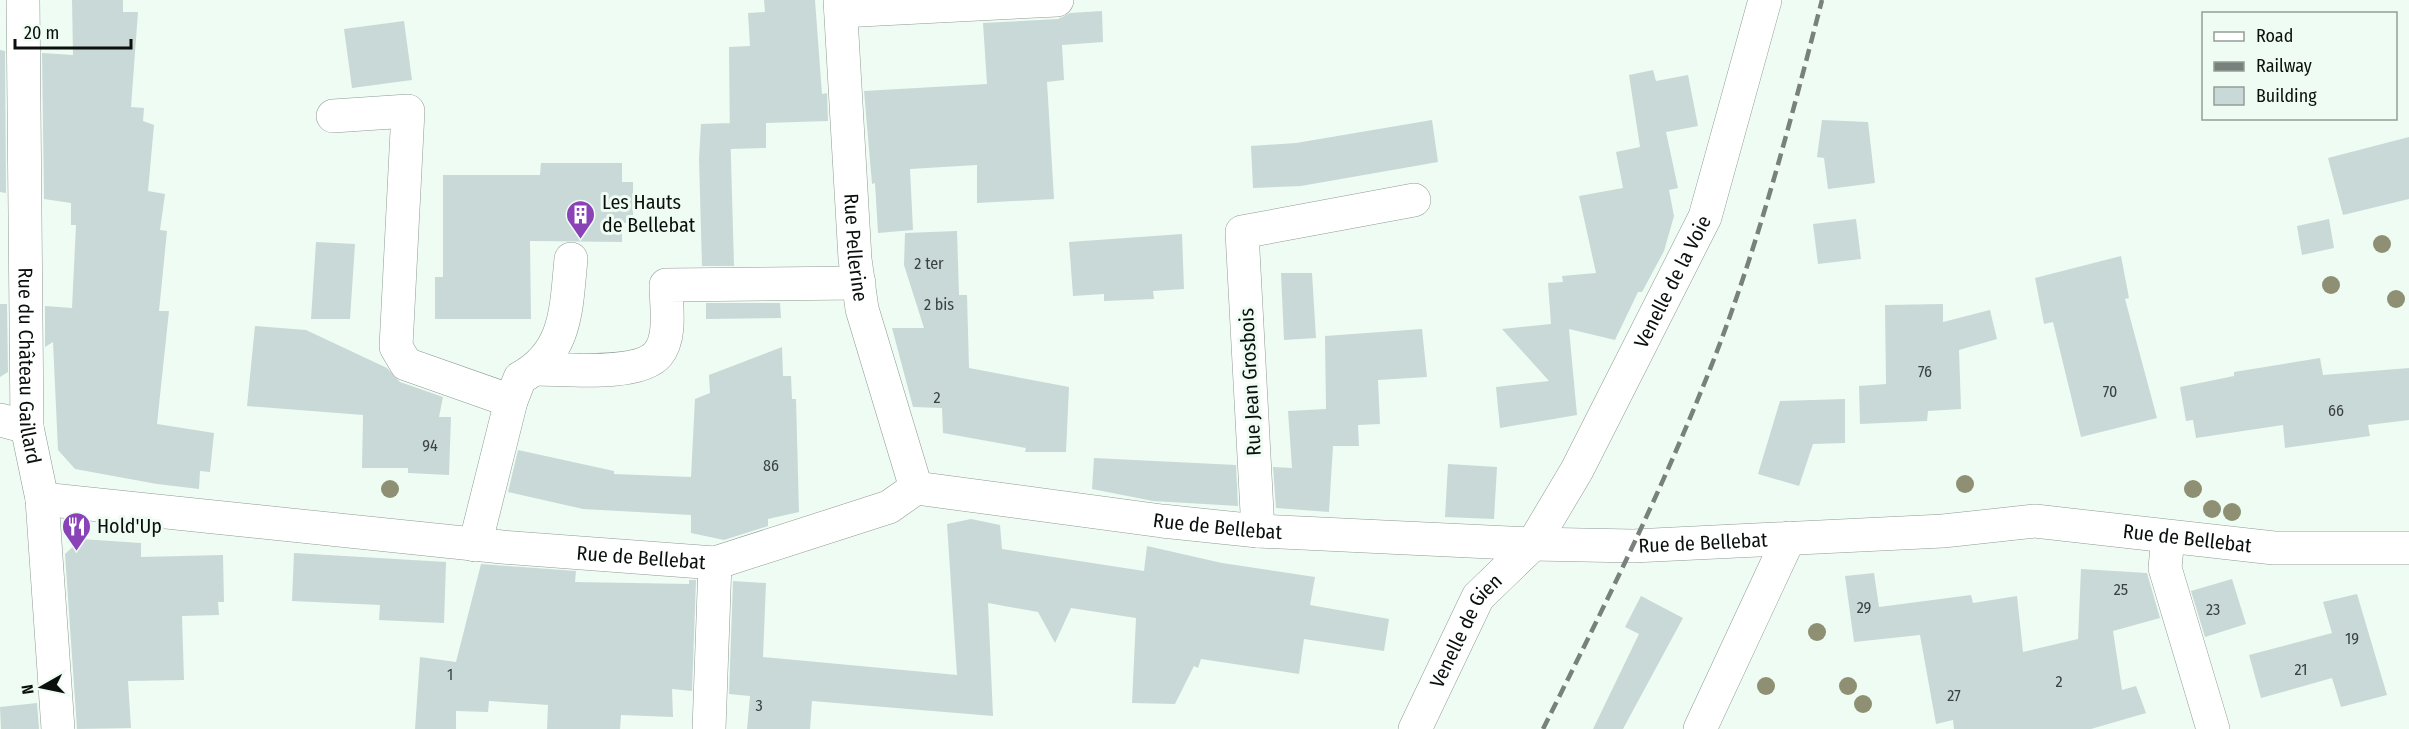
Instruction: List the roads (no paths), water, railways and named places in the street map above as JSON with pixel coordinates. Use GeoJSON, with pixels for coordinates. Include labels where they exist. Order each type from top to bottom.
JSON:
{"type":"FeatureCollection","features":[{"type":"Feature","properties":{"kind":"street"},"geometry":{"type":"LineString","coordinates":[[840,6],[1057,0]]}},
{"type":"Feature","properties":{"kind":"street","name":"Venelle de la Voie"},"geometry":{"type":"LineString","coordinates":[[1533,544],[1577,470],[1705,217],[1765,0]]}},
{"type":"Feature","properties":{"kind":"street","name":"Rue Pellerine"},"geometry":{"type":"LineString","coordinates":[[840,6],[855,259],[862,309],[916,488]]}},
{"type":"Feature","properties":{"kind":"street","name":"Rue du Château Gaillard"},"geometry":{"type":"LineString","coordinates":[[16,17],[14,423],[42,499],[57,729]]}},
{"type":"Feature","properties":{"kind":"street"},"geometry":{"type":"LineString","coordinates":[[333,116],[408,111],[396,347],[406,364],[511,401]]}},
{"type":"Feature","properties":{"kind":"street","name":"Rue Jean Grosbois"},"geometry":{"type":"LineString","coordinates":[[1258,531],[1242,232],[1414,200]]}},
{"type":"Feature","properties":{"kind":"street"},"geometry":{"type":"LineString","coordinates":[[475,545],[511,401],[520,378],[536,369],[553,350],[564,321],[571,259]]}},
{"type":"Feature","properties":{"kind":"street"},"geometry":{"type":"LineString","coordinates":[[536,369],[634,368],[658,354],[666,333],[666,285],[859,284]]}},
{"type":"Feature","properties":{"kind":"street","name":"Rue de Bellebat"},"geometry":{"type":"LineString","coordinates":[[42,499],[475,545],[715,563],[889,507],[916,488],[1150,520],[1258,531],[1533,544],[1633,546],[1943,531],[2035,521],[2274,548],[2409,548]]}},
{"type":"Feature","properties":{"kind":"street"},"geometry":{"type":"LineString","coordinates":[[2168,537],[2165,568],[2213,729]]}},
{"type":"Feature","properties":{"kind":"street"},"geometry":{"type":"LineString","coordinates":[[1700,729],[1789,538]]}},
{"type":"Feature","properties":{"kind":"street","name":"Venelle de Gien"},"geometry":{"type":"LineString","coordinates":[[1415,729],[1478,597],[1533,544]]}},
{"type":"Feature","properties":{"kind":"street"},"geometry":{"type":"LineString","coordinates":[[709,729],[715,563]]}},
{"type":"Feature","properties":{"kind":"railway"},"geometry":{"type":"LineString","coordinates":[[1543,729],[1646,518],[1721,341],[1769,196],[1822,0]]}},
{"type":"Feature","properties":{"kind":"place","name":"Les Hauts de Bellebat"},"geometry":{"type":"Point","coordinates":[581,240]}},
{"type":"Feature","properties":{"kind":"place","name":"Hold'Up"},"geometry":{"type":"Point","coordinates":[76,552]}}]}
